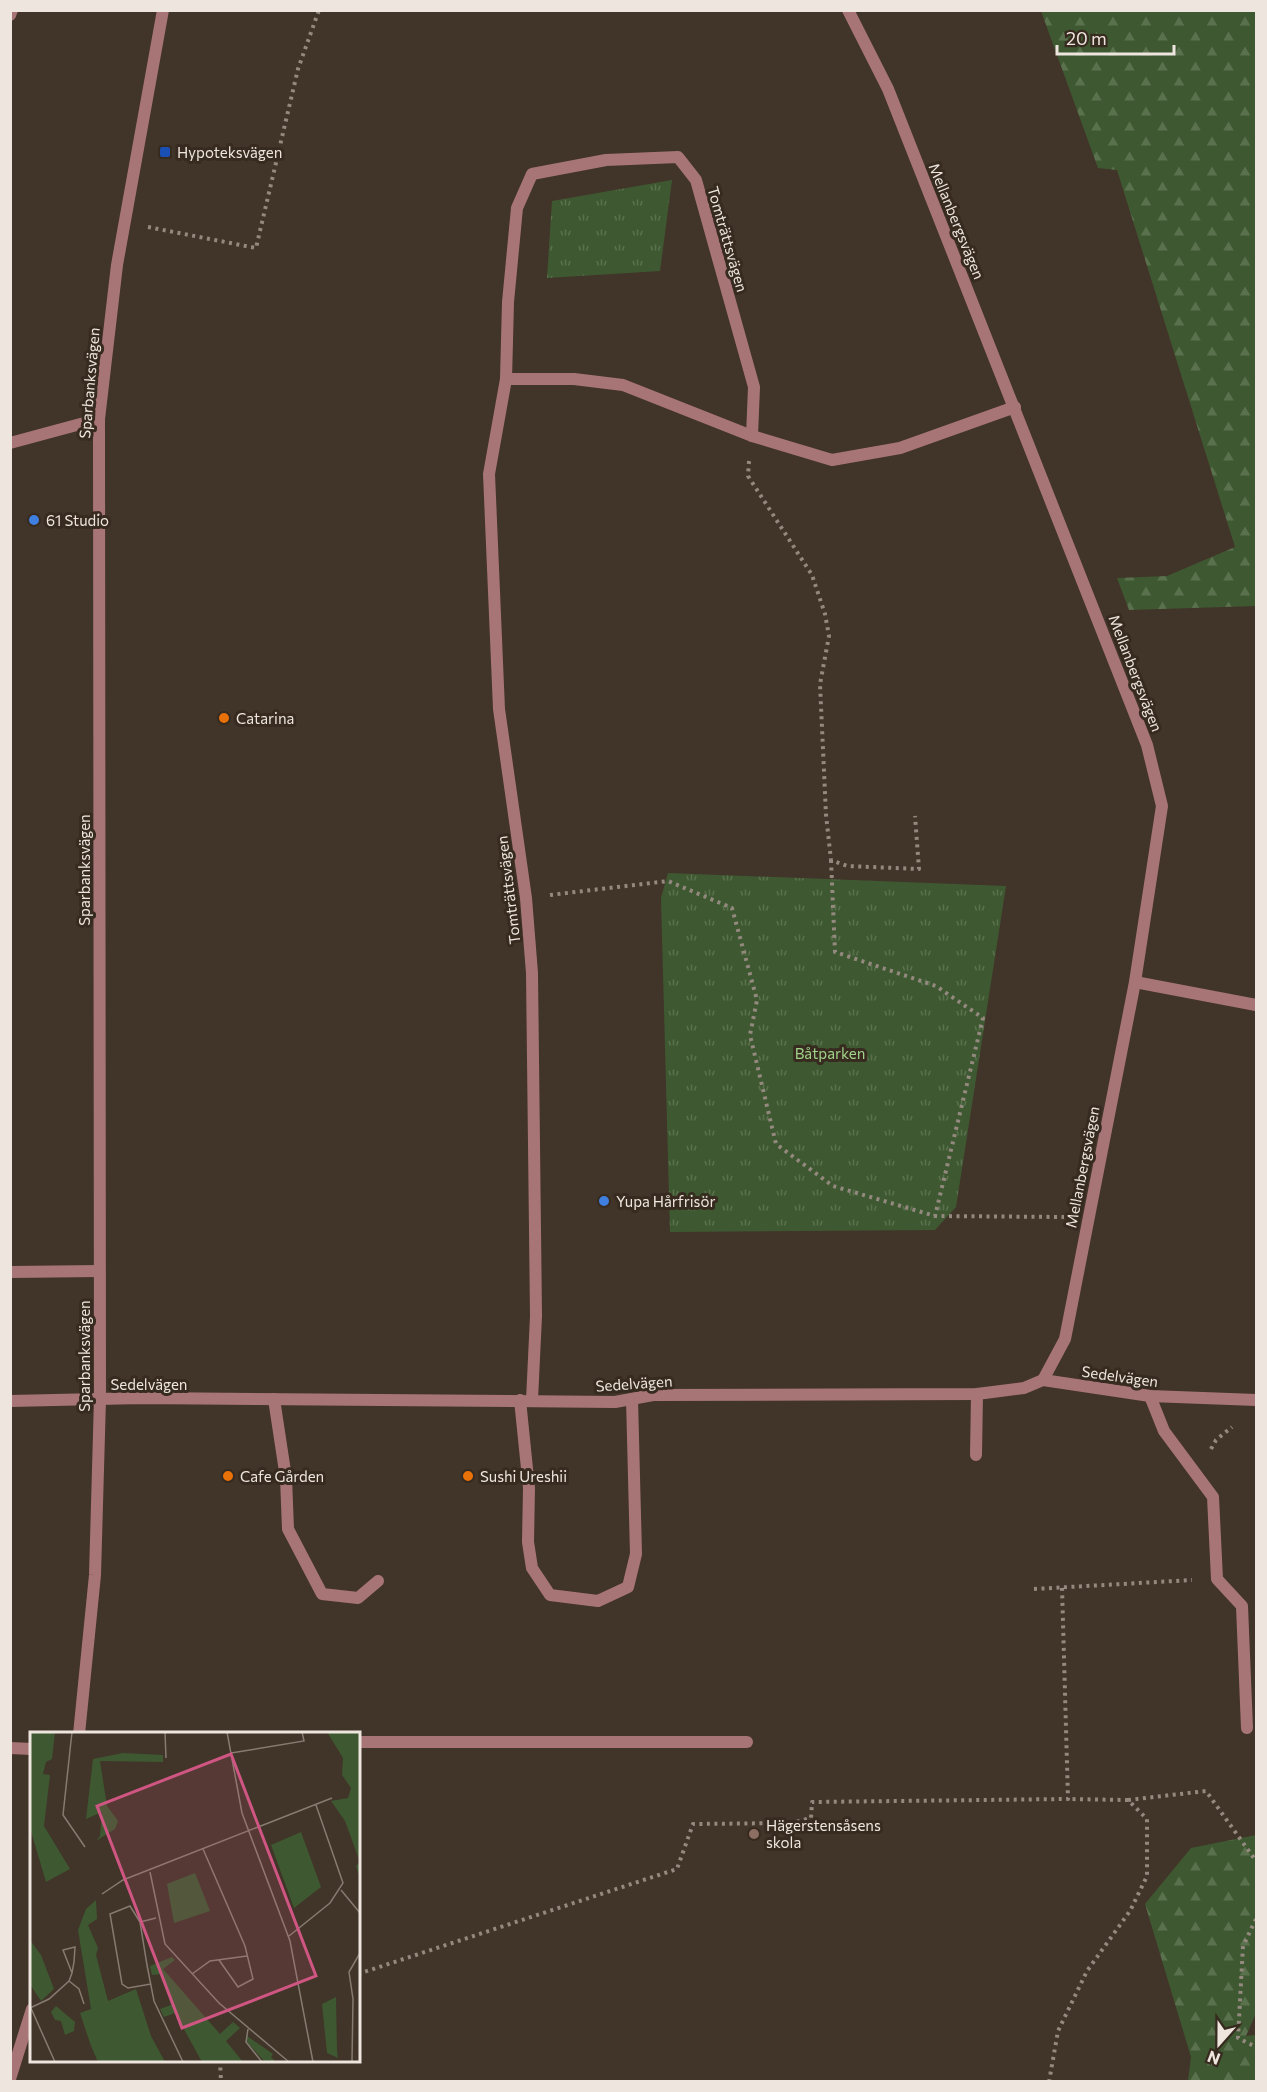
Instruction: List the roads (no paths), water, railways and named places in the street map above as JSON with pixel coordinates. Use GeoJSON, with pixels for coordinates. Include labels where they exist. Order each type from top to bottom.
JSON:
{"type":"FeatureCollection","features":[{"type":"Feature","properties":{"kind":"street"},"geometry":{"type":"LineString","coordinates":[[10,15],[12,10]]}},
{"type":"Feature","properties":{"kind":"street","name":"Sparbanksvägen"},"geometry":{"type":"LineString","coordinates":[[79,1732],[95,1575],[99,1399],[99,419],[124,222],[164,10]]}},
{"type":"Feature","properties":{"kind":"street","name":"Mellanbergsvägen"},"geometry":{"type":"LineString","coordinates":[[848,10],[888,89],[1015,407],[1147,745],[1162,806],[1135,982],[1087,1217],[1065,1339],[1043,1380]]}},
{"type":"Feature","properties":{"kind":"street","name":"Tomträttsvägen"},"geometry":{"type":"LineString","coordinates":[[632,1399],[636,1554],[628,1587],[598,1601],[550,1595],[532,1568],[528,1542],[526,1400],[536,1316],[531,973],[526,898],[499,709],[489,474],[506,380],[508,302],[517,208],[532,174],[606,160],[678,157],[696,180],[754,387],[752,436]]}},
{"type":"Feature","properties":{"kind":"street"},"geometry":{"type":"LineString","coordinates":[[506,380],[574,379],[623,385],[752,436],[832,460],[900,448],[1015,407]]}},
{"type":"Feature","properties":{"kind":"street"},"geometry":{"type":"LineString","coordinates":[[10,443],[99,419]]}},
{"type":"Feature","properties":{"kind":"street"},"geometry":{"type":"LineString","coordinates":[[1135,982],[1257,1005]]}},
{"type":"Feature","properties":{"kind":"street"},"geometry":{"type":"LineString","coordinates":[[10,1272],[99,1271]]}},
{"type":"Feature","properties":{"kind":"street","name":"Sedelvägen"},"geometry":{"type":"LineString","coordinates":[[10,1401],[274,1399],[615,1402],[652,1395],[977,1394],[1024,1388],[1043,1380],[1150,1396],[1257,1400]]}},
{"type":"Feature","properties":{"kind":"street"},"geometry":{"type":"LineString","coordinates":[[976,1455],[977,1394]]}},
{"type":"Feature","properties":{"kind":"street"},"geometry":{"type":"LineString","coordinates":[[1150,1396],[1164,1431],[1213,1497],[1217,1579],[1242,1606],[1247,1728]]}},
{"type":"Feature","properties":{"kind":"street"},"geometry":{"type":"LineString","coordinates":[[274,1399],[286,1478],[288,1529],[322,1594],[358,1598],[378,1581]]}},
{"type":"Feature","properties":{"kind":"street"},"geometry":{"type":"LineString","coordinates":[[360,1742],[747,1742]]}},
{"type":"Feature","properties":{"kind":"street"},"geometry":{"type":"LineString","coordinates":[[10,1748],[30,1749]]}},
{"type":"Feature","properties":{"kind":"street"},"geometry":{"type":"LineString","coordinates":[[10,2079],[30,2015]]}},
{"type":"Feature","properties":{"kind":"place","name":"Hypoteksvägen"},"geometry":{"type":"Point","coordinates":[165,152]}},
{"type":"Feature","properties":{"kind":"place","name":"61 Studio"},"geometry":{"type":"Point","coordinates":[34,520]}},
{"type":"Feature","properties":{"kind":"place","name":"Catarina"},"geometry":{"type":"Point","coordinates":[224,718]}},
{"type":"Feature","properties":{"kind":"place","name":"Yupa Hårfrisör"},"geometry":{"type":"Point","coordinates":[604,1201]}},
{"type":"Feature","properties":{"kind":"place","name":"Cafe Gården"},"geometry":{"type":"Point","coordinates":[228,1476]}},
{"type":"Feature","properties":{"kind":"place","name":"Sushi Ureshii"},"geometry":{"type":"Point","coordinates":[468,1476]}},
{"type":"Feature","properties":{"kind":"place","name":"Hägerstensåsens skola"},"geometry":{"type":"Point","coordinates":[754,1834]}},
{"type":"Feature","properties":{"kind":"park label","name":"Båtparken"},"geometry":{"type":"Point","coordinates":[830,1053]}}]}
